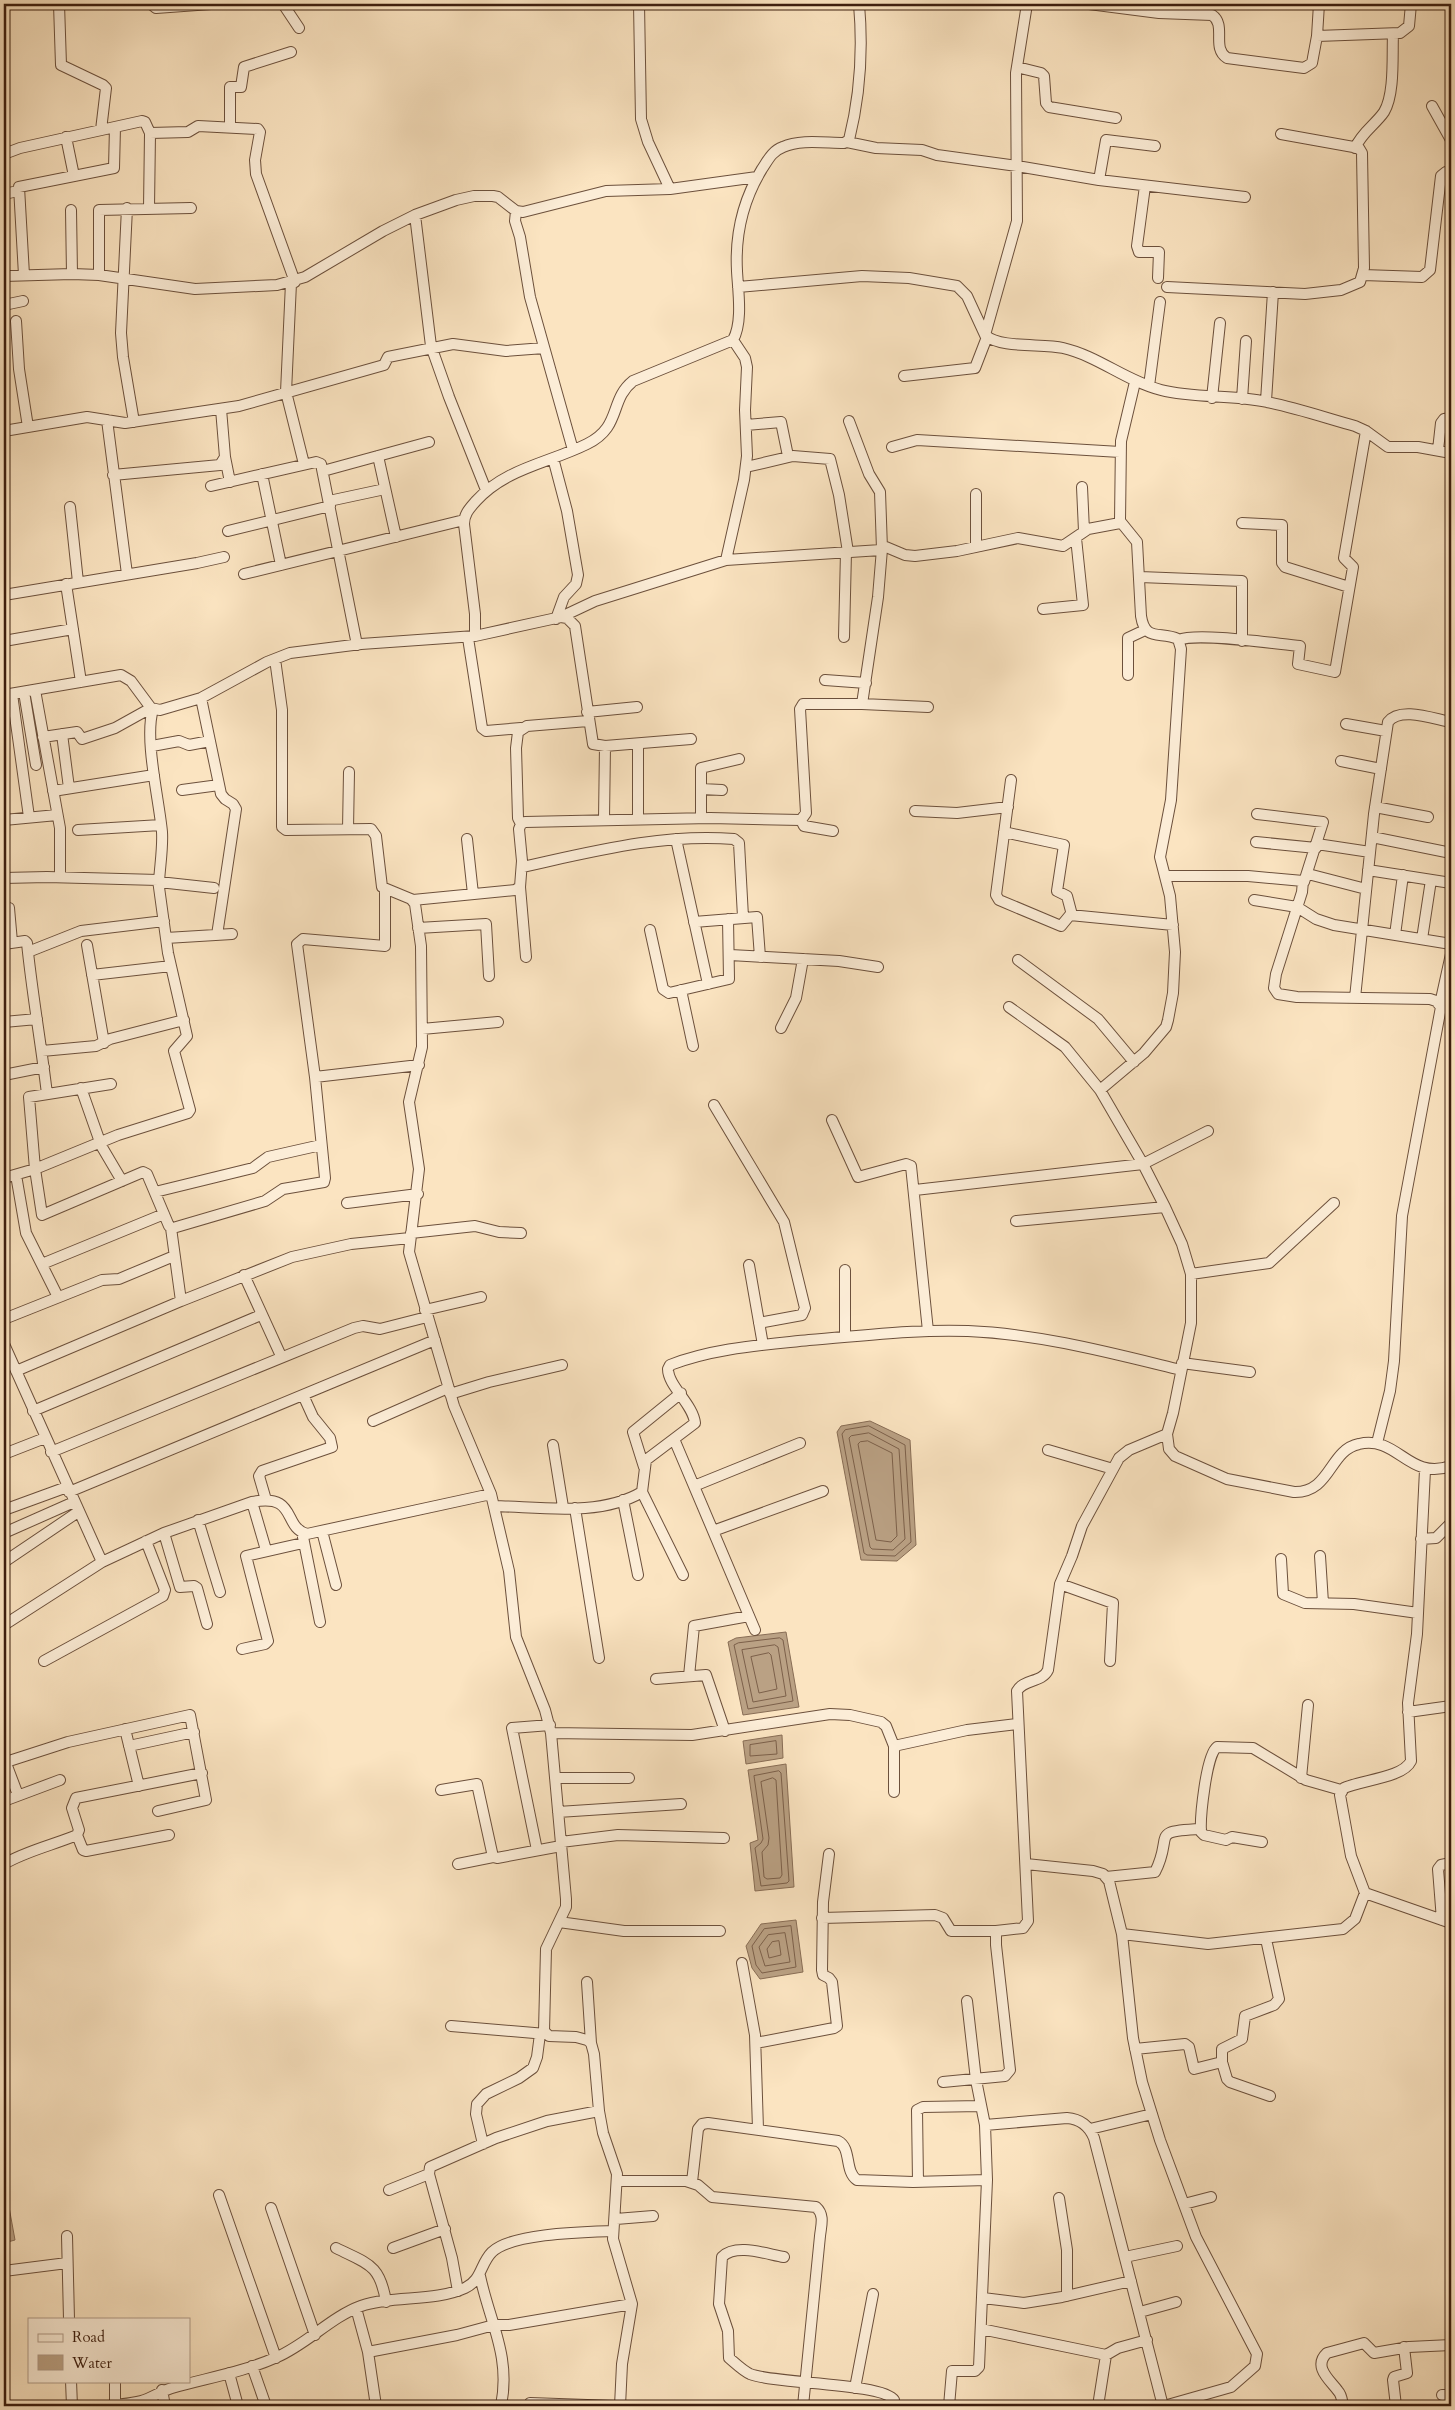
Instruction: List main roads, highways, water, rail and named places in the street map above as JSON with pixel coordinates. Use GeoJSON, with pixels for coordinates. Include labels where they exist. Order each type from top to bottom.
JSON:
{"type":"FeatureCollection","features":[{"type":"Feature","properties":{"kind":"water"},"geometry":{"type":"Polygon","coordinates":[[[870,1421],[910,1440],[916,1545],[897,1561],[861,1560],[837,1432],[841,1426],[870,1421]]]}},
{"type":"Feature","properties":{"kind":"water"},"geometry":{"type":"Polygon","coordinates":[[[786,1632],[799,1707],[743,1715],[728,1642],[736,1638],[786,1632]]]}},
{"type":"Feature","properties":{"kind":"water"},"geometry":{"type":"Polygon","coordinates":[[[782,1735],[783,1758],[746,1764],[743,1741],[782,1735]]]}},
{"type":"Feature","properties":{"kind":"water"},"geometry":{"type":"Polygon","coordinates":[[[786,1764],[794,1887],[755,1891],[750,1843],[758,1840],[748,1770],[786,1764]]]}},
{"type":"Feature","properties":{"kind":"water"},"geometry":{"type":"Polygon","coordinates":[[[796,1920],[803,1972],[760,1979],[752,1968],[746,1946],[761,1924],[796,1920]]]}},
{"type":"Feature","properties":{"kind":"water"},"geometry":{"type":"Polygon","coordinates":[[[4,2193],[7,2196],[15,2240],[4,2243],[4,2193]]]}}]}
